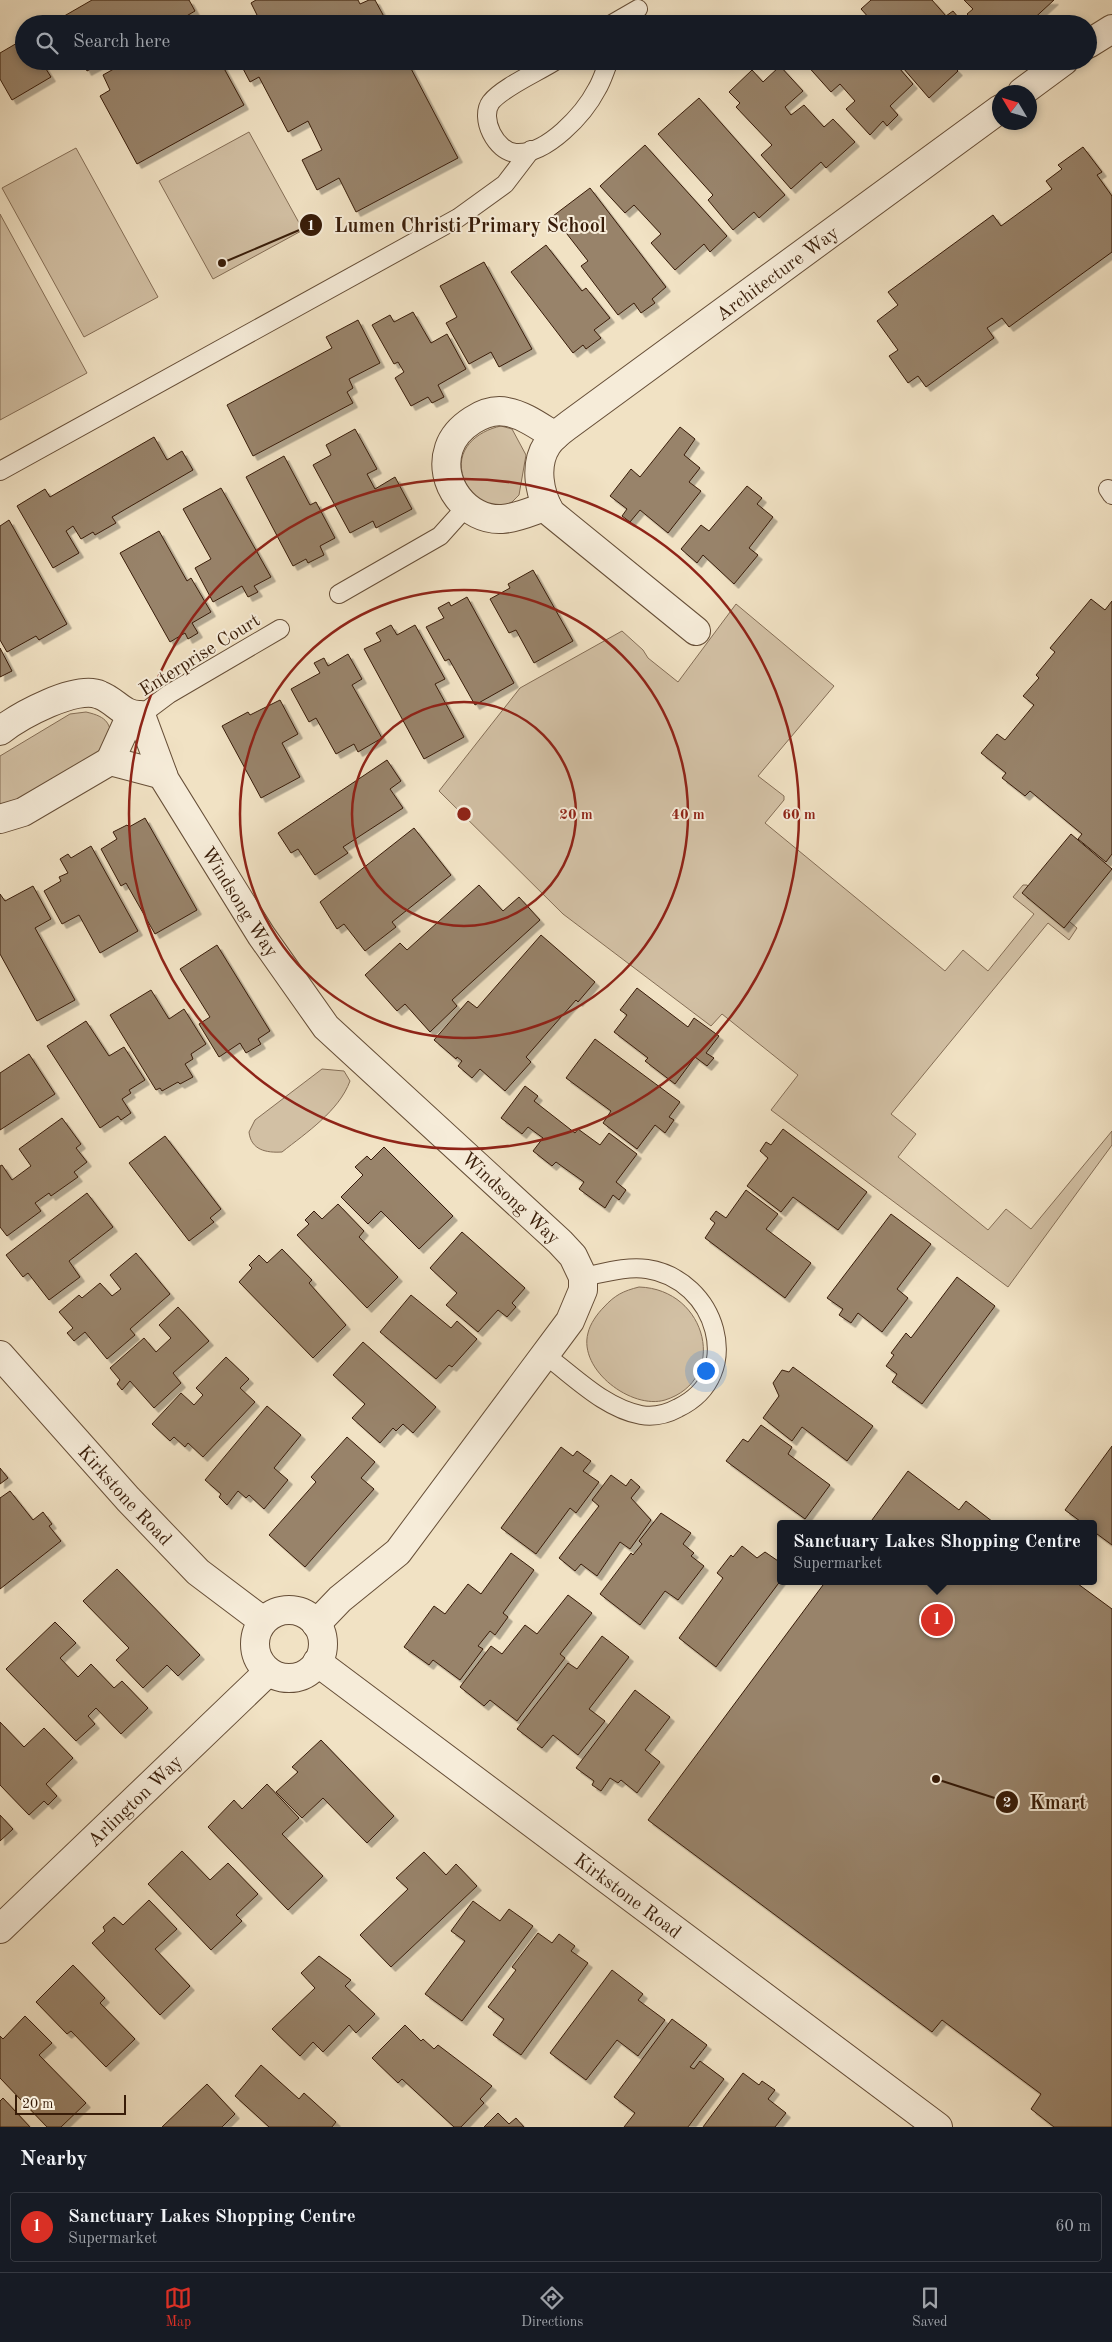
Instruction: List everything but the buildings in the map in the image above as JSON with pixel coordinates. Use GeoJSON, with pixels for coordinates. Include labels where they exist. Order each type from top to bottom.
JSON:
{"type":"FeatureCollection","features":[{"type":"Feature","properties":{"kind":"street"},"geometry":{"type":"LineString","coordinates":[[1031,85],[1052,70]]}},
{"type":"Feature","properties":{"kind":"street","name":"Architecture Way"},"geometry":{"type":"LineString","coordinates":[[696,631],[557,519],[546,506],[539,476],[546,446],[555,436],[992,115]]}},
{"type":"Feature","properties":{"kind":"street"},"geometry":{"type":"LineString","coordinates":[[546,506],[516,517],[502,519],[485,517],[466,507],[455,494],[448,476],[447,460],[449,447],[467,424],[478,417],[506,412],[533,422],[555,436]]}},
{"type":"Feature","properties":{"kind":"street"},"geometry":{"type":"LineString","coordinates":[[0,731],[9,724],[65,696],[99,694],[136,715],[110,761],[23,812],[0,819]]}},
{"type":"Feature","properties":{"kind":"street","name":"Windsong Way"},"geometry":{"type":"LineString","coordinates":[[136,715],[163,775],[261,935],[326,1027],[560,1242],[573,1256],[583,1277]]}},
{"type":"Feature","properties":{"kind":"street"},"geometry":{"type":"LineString","coordinates":[[110,761],[163,775]]}},
{"type":"Feature","properties":{"kind":"street"},"geometry":{"type":"LineString","coordinates":[[316,1624],[340,1599],[398,1552],[570,1321],[578,1304],[583,1277]]}},
{"type":"Feature","properties":{"kind":"street","name":"Kirkstone Road"},"geometry":{"type":"LineString","coordinates":[[0,1355],[128,1500],[198,1572],[263,1622]]}},
{"type":"Feature","properties":{"kind":"street"},"geometry":{"type":"LineString","coordinates":[[290,1610],[309,1617],[316,1624],[320,1631],[323,1647],[317,1662],[310,1671],[300,1676],[278,1677],[268,1672],[260,1664],[255,1647],[257,1631],[263,1622],[276,1613],[290,1610]]}},
{"type":"Feature","properties":{"kind":"street","name":"Kirkstone Road"},"geometry":{"type":"LineString","coordinates":[[317,1662],[938,2127]]}},
{"type":"Feature","properties":{"kind":"street","name":"Arlington Way"},"geometry":{"type":"LineString","coordinates":[[0,1929],[268,1672]]}},
{"type":"Feature","properties":{"kind":"lane"},"geometry":{"type":"LineString","coordinates":[[628,15],[638,9],[635,15]]}},
{"type":"Feature","properties":{"kind":"lane"},"geometry":{"type":"LineString","coordinates":[[540,70],[501,94],[491,103],[487,112],[487,121],[500,145],[516,154],[531,150],[556,137],[585,108],[598,89],[605,70]]}},
{"type":"Feature","properties":{"kind":"lane"},"geometry":{"type":"LineString","coordinates":[[0,471],[458,218],[505,184],[531,150]]}},
{"type":"Feature","properties":{"kind":"lane"},"geometry":{"type":"LineString","coordinates":[[339,594],[440,536],[466,507]]}},
{"type":"Feature","properties":{"kind":"lane","name":"Enterprise Court"},"geometry":{"type":"LineString","coordinates":[[136,715],[280,629]]}},
{"type":"Feature","properties":{"kind":"lane"},"geometry":{"type":"LineString","coordinates":[[545,1355],[611,1405],[643,1415],[669,1413],[685,1405],[699,1394],[710,1379],[715,1364],[716,1334],[710,1315],[700,1299],[687,1287],[668,1276],[648,1269],[626,1268],[583,1277]]}},
{"type":"Feature","properties":{"kind":"shaded area"},"geometry":{"type":"Polygon","coordinates":[[[249,132],[303,230],[213,279],[159,181],[249,132]]]}},
{"type":"Feature","properties":{"kind":"shaded area"},"geometry":{"type":"Polygon","coordinates":[[[76,148],[158,297],[84,337],[2,188],[76,148]]]}},
{"type":"Feature","properties":{"kind":"shaded area"},"geometry":{"type":"Polygon","coordinates":[[[0,214],[87,373],[0,420],[0,214]]]}},
{"type":"Feature","properties":{"kind":"shaded area"},"geometry":{"type":"Polygon","coordinates":[[[501,426],[512,429],[526,455],[519,495],[512,502],[503,506],[483,503],[467,486],[461,469],[462,459],[469,444],[484,432],[501,426]]]}},
{"type":"Feature","properties":{"kind":"shaded area"},"geometry":{"type":"Polygon","coordinates":[[[736,604],[834,686],[758,776],[784,796],[784,800],[765,823],[945,971],[963,950],[988,971],[1034,914],[1013,897],[1023,885],[1027,885],[1077,928],[1069,940],[1048,923],[891,1114],[916,1134],[898,1157],[988,1230],[1006,1209],[1031,1229],[1112,1131],[1112,1145],[1008,1287],[771,1110],[798,1075],[722,1014],[711,1026],[563,914],[439,791],[520,688],[622,631],[643,650],[648,658],[678,682],[736,604]]]}},
{"type":"Feature","properties":{"kind":"shaded area"},"geometry":{"type":"Polygon","coordinates":[[[86,712],[99,716],[107,722],[113,744],[0,812],[0,756],[70,714],[86,712]]]}},
{"type":"Feature","properties":{"kind":"shaded area"},"geometry":{"type":"Polygon","coordinates":[[[322,1069],[344,1071],[350,1081],[345,1092],[330,1112],[282,1152],[270,1152],[256,1147],[250,1138],[249,1132],[255,1120],[322,1069]]]}},
{"type":"Feature","properties":{"kind":"shaded area"},"geometry":{"type":"Polygon","coordinates":[[[639,1287],[663,1292],[681,1303],[694,1318],[702,1337],[703,1356],[698,1374],[685,1389],[665,1400],[652,1402],[623,1393],[599,1373],[591,1360],[587,1347],[589,1330],[601,1310],[620,1294],[639,1287]]]}},
{"type":"Feature","properties":{"kind":"place","name":"Lumen Christi Primary School"},"geometry":{"type":"Point","coordinates":[222,263]}},
{"type":"Feature","properties":{"kind":"place","name":"Sanctuary Lakes Shopping Centre"},"geometry":{"type":"Point","coordinates":[937,1620]}},
{"type":"Feature","properties":{"kind":"place","name":"Kmart"},"geometry":{"type":"Point","coordinates":[936,1779]}}]}
